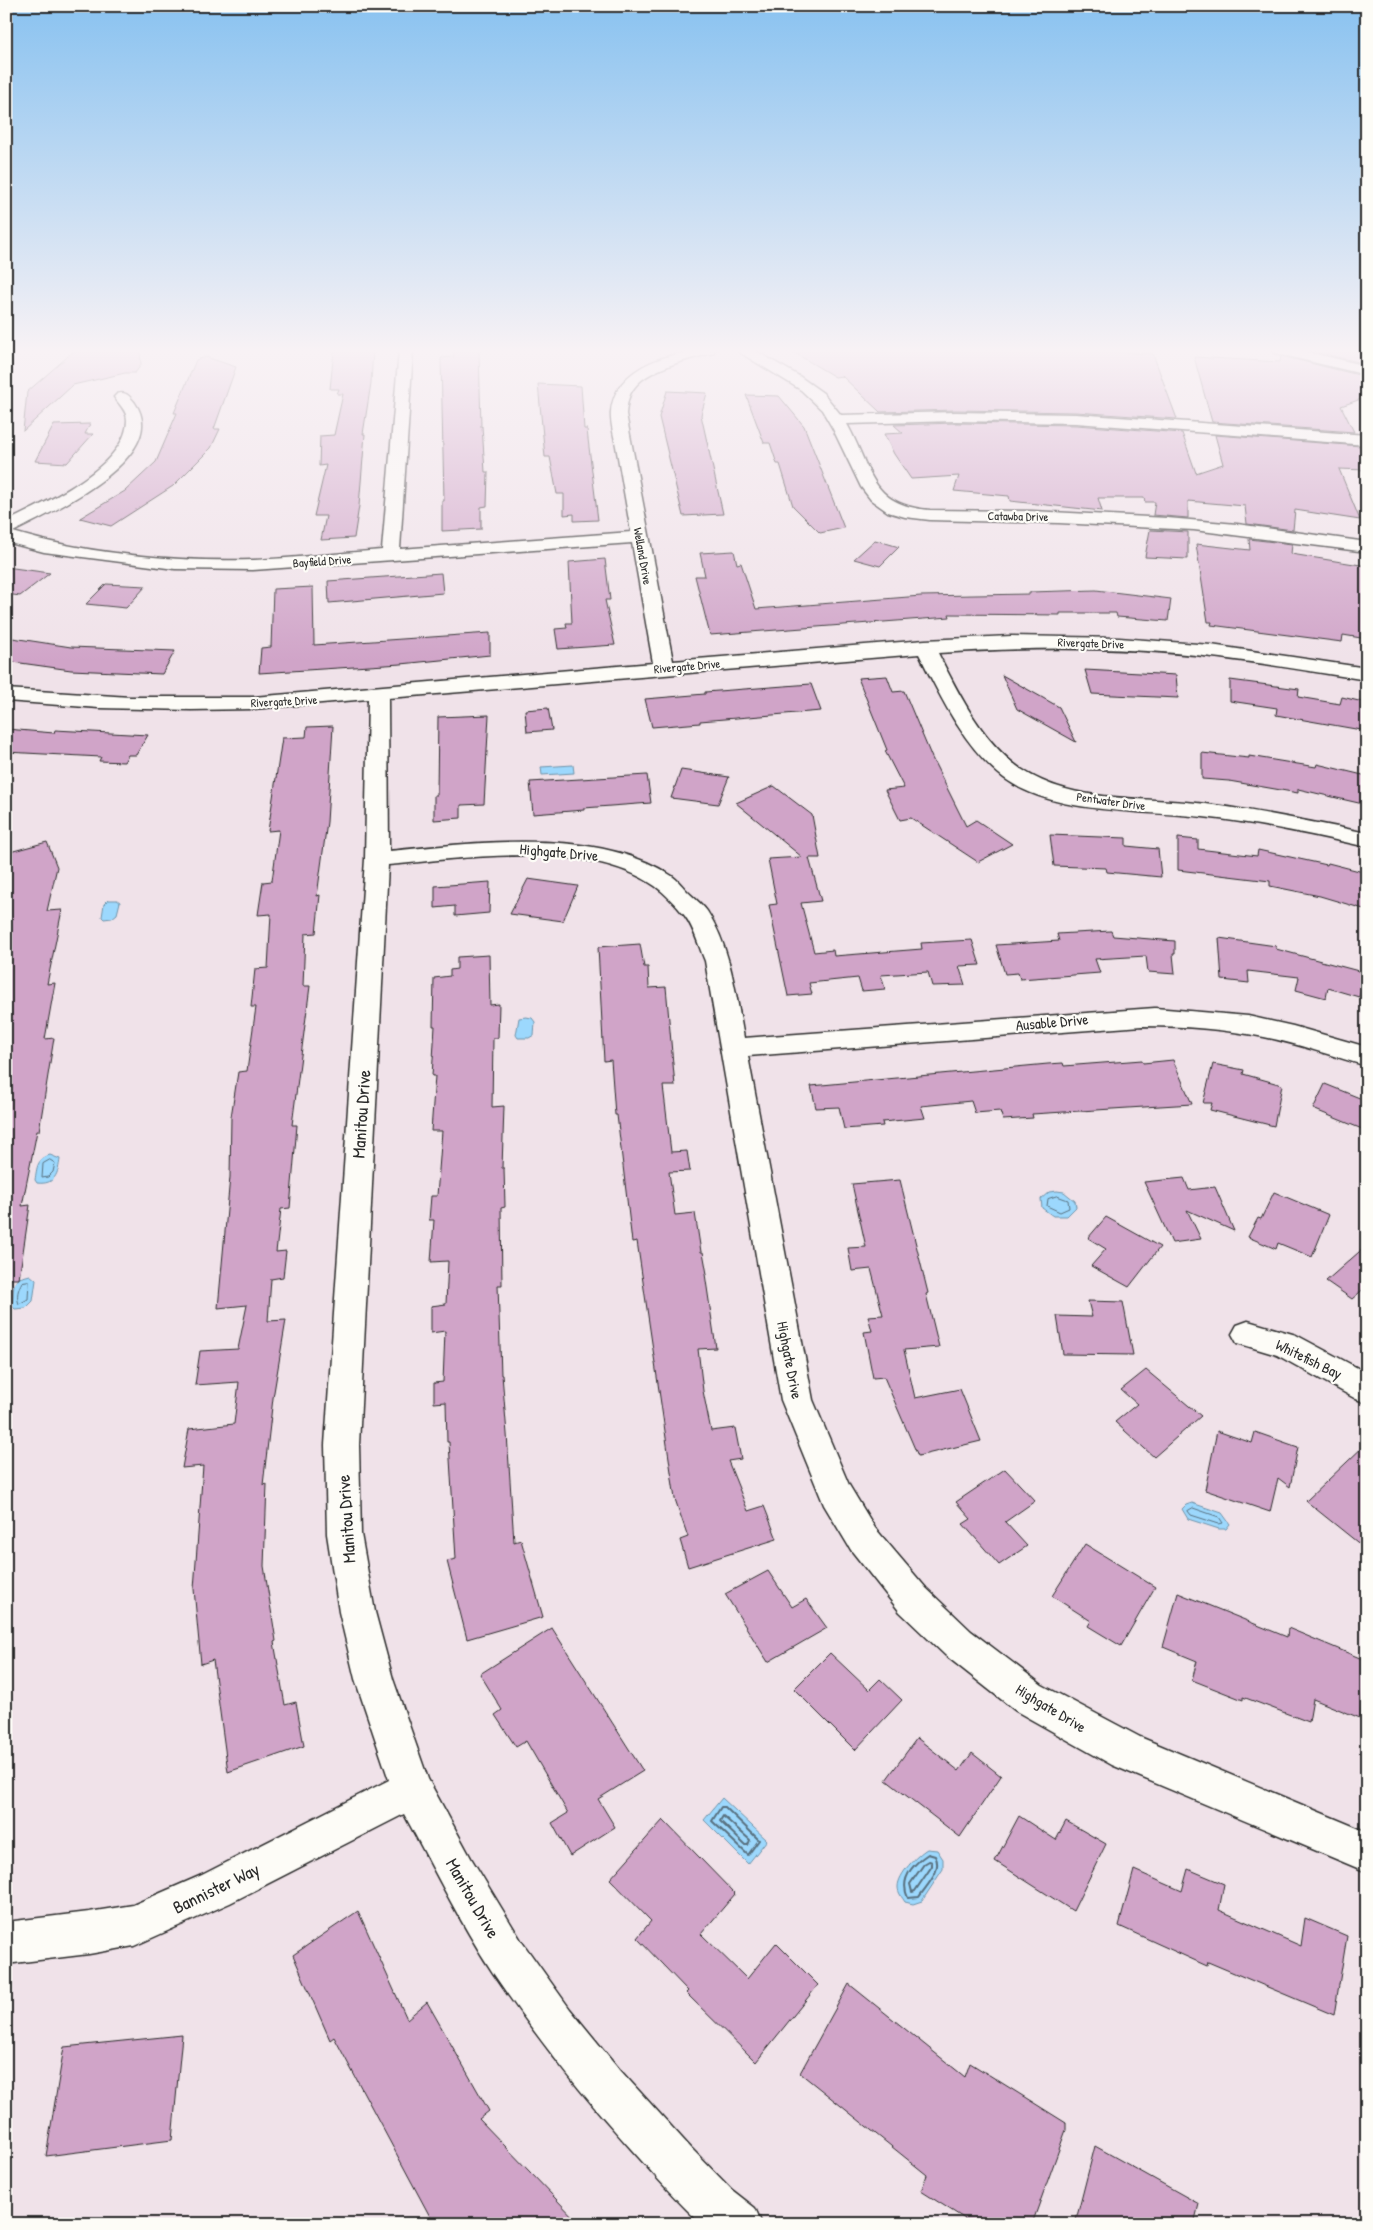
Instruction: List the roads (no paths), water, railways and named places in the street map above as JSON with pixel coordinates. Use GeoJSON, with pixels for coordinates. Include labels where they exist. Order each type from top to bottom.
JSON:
{"type":"FeatureCollection","features":[{"type":"Feature","properties":{"kind":"street"},"geometry":{"type":"LineString","coordinates":[[6,529],[90,482],[122,454]]}},
{"type":"Feature","properties":{"kind":"street"},"geometry":{"type":"LineString","coordinates":[[391,555],[398,454]]}},
{"type":"Feature","properties":{"kind":"street","name":"Welland Drive"},"geometry":{"type":"LineString","coordinates":[[625,454],[664,668]]}},
{"type":"Feature","properties":{"kind":"street","name":"Catawba Drive"},"geometry":{"type":"LineString","coordinates":[[853,454],[876,495],[885,504],[897,510],[932,515],[1074,517],[1194,525],[1367,547]]}},
{"type":"Feature","properties":{"kind":"street","name":"Bayfield Drive"},"geometry":{"type":"LineString","coordinates":[[6,536],[71,551],[175,564],[253,565],[639,537]]}},
{"type":"Feature","properties":{"kind":"street","name":"Rivergate Drive"},"geometry":{"type":"LineString","coordinates":[[6,694],[93,701],[187,704],[253,703],[925,646],[1020,642],[1119,644],[1212,651],[1367,674]]}},
{"type":"Feature","properties":{"kind":"street","name":"Pentwater Drive"},"geometry":{"type":"LineString","coordinates":[[925,646],[968,727],[984,746],[1013,774],[1031,784],[1057,793],[1096,801],[1201,810],[1262,819],[1367,840]]}},
{"type":"Feature","properties":{"kind":"street","name":"Manitou Drive"},"geometry":{"type":"LineString","coordinates":[[378,693],[377,858],[342,1445],[344,1534],[357,1612],[374,1679],[412,1789],[457,1872],[507,1957],[555,2024],[604,2086],[675,2164],[720,2218]]}},
{"type":"Feature","properties":{"kind":"street","name":"Highgate Drive"},"geometry":{"type":"LineString","coordinates":[[377,858],[532,847],[600,854],[662,880],[694,909],[711,939],[733,1048],[797,1400],[836,1494],[863,1539],[913,1600],[958,1643],[1029,1698],[1126,1751],[1367,1852]]}},
{"type":"Feature","properties":{"kind":"street","name":"Ausable Drive"},"geometry":{"type":"LineString","coordinates":[[733,1048],[1142,1016],[1250,1025],[1323,1043],[1367,1057]]}},
{"type":"Feature","properties":{"kind":"street","name":"Whitefish Bay"},"geometry":{"type":"LineString","coordinates":[[1248,1334],[1285,1344],[1321,1362],[1367,1389]]}},
{"type":"Feature","properties":{"kind":"street","name":"Bannister Way"},"geometry":{"type":"LineString","coordinates":[[6,1943],[89,1933],[134,1925],[216,1889],[412,1789]]}},
{"type":"Feature","properties":{"kind":"water"},"geometry":{"type":"Polygon","coordinates":[[[573,765],[574,773],[542,775],[541,767],[573,765]]]}},
{"type":"Feature","properties":{"kind":"water"},"geometry":{"type":"Polygon","coordinates":[[[108,900],[120,902],[117,914],[112,918],[104,919],[102,917],[104,904],[108,900]]]}},
{"type":"Feature","properties":{"kind":"water"},"geometry":{"type":"Polygon","coordinates":[[[519,1018],[532,1018],[535,1022],[534,1035],[529,1038],[518,1038],[516,1035],[519,1018]]]}},
{"type":"Feature","properties":{"kind":"water"},"geometry":{"type":"Polygon","coordinates":[[[50,1155],[60,1159],[57,1174],[48,1182],[37,1183],[35,1180],[38,1164],[42,1159],[50,1155]]]}},
{"type":"Feature","properties":{"kind":"water"},"geometry":{"type":"Polygon","coordinates":[[[1049,1192],[1064,1192],[1075,1201],[1076,1207],[1067,1216],[1053,1216],[1042,1208],[1041,1199],[1049,1192]]]}},
{"type":"Feature","properties":{"kind":"water"},"geometry":{"type":"Polygon","coordinates":[[[30,1275],[36,1280],[33,1301],[26,1308],[15,1309],[12,1306],[14,1284],[19,1278],[30,1275]]]}},
{"type":"Feature","properties":{"kind":"water"},"geometry":{"type":"Polygon","coordinates":[[[1192,1503],[1222,1513],[1230,1524],[1226,1529],[1219,1529],[1188,1519],[1182,1509],[1192,1503]]]}},
{"type":"Feature","properties":{"kind":"water"},"geometry":{"type":"Polygon","coordinates":[[[722,1798],[767,1840],[748,1864],[704,1820],[722,1798]]]}},
{"type":"Feature","properties":{"kind":"water"},"geometry":{"type":"Polygon","coordinates":[[[927,1849],[937,1850],[943,1859],[943,1869],[922,1901],[913,1904],[905,1902],[900,1895],[898,1887],[901,1876],[909,1865],[927,1849]]]}}]}
